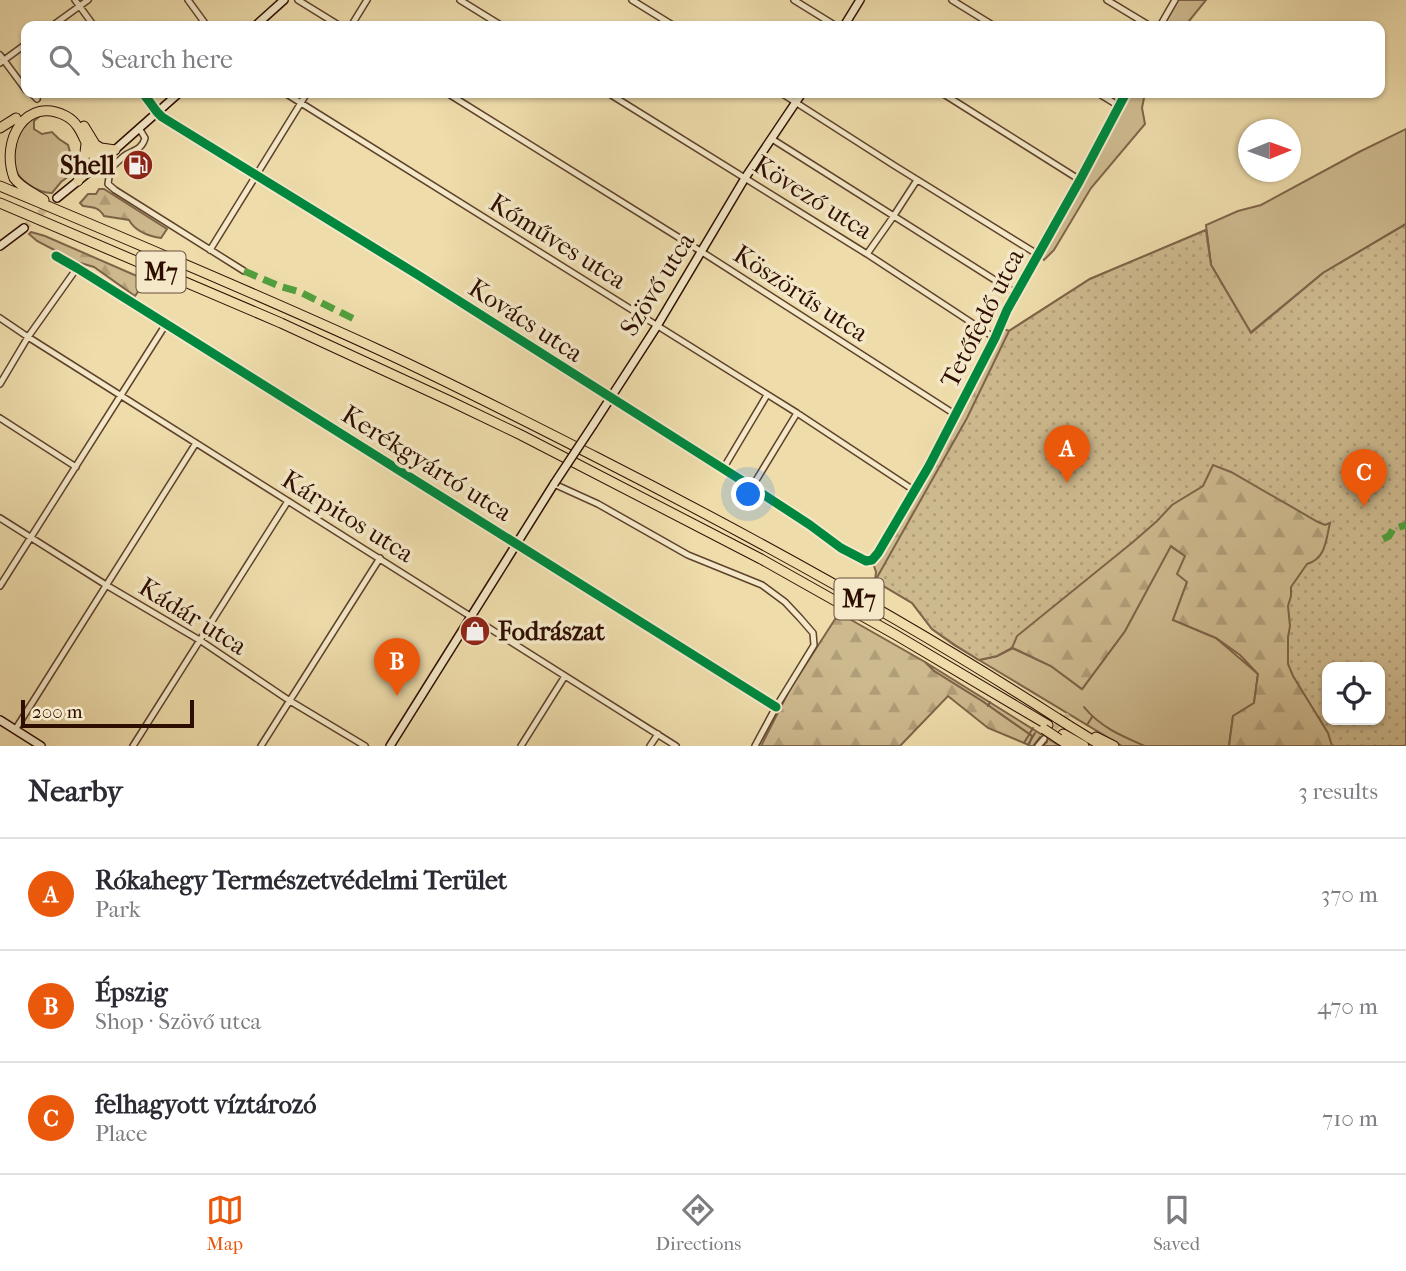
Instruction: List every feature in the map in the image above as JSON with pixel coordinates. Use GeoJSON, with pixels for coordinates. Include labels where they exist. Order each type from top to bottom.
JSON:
{"type":"FeatureCollection","features":[{"type":"Feature","properties":{"kind":"highway"},"geometry":{"type":"LineString","coordinates":[[0,128],[32,109],[54,107],[65,110],[80,121],[91,143],[91,154],[100,163]]}},
{"type":"Feature","properties":{"kind":"highway"},"geometry":{"type":"LineString","coordinates":[[73,217],[15,180],[5,163],[4,147],[8,132],[26,116],[41,111],[56,112],[70,118],[91,143],[115,150]]}},
{"type":"Feature","properties":{"kind":"highway"},"geometry":{"type":"LineString","coordinates":[[78,181],[91,143]]}},
{"type":"Feature","properties":{"kind":"highway","name":"M7"},"geometry":{"type":"LineString","coordinates":[[0,186],[364,343],[491,403],[775,551],[977,667],[1056,718],[1063,732]]}},
{"type":"Feature","properties":{"kind":"highway","name":"M7"},"geometry":{"type":"LineString","coordinates":[[0,203],[281,323],[510,430],[761,559],[896,635],[1046,727],[1063,732],[1084,746]]}},
{"type":"Feature","properties":{"kind":"highway"},"geometry":{"type":"LineString","coordinates":[[0,211],[41,220]]}},
{"type":"Feature","properties":{"kind":"highway"},"geometry":{"type":"LineString","coordinates":[[1077,731],[1114,746]]}},
{"type":"Feature","properties":{"kind":"highway","name":"M7"},"geometry":{"type":"LineString","coordinates":[[1063,732],[1077,731],[1102,746]]}},
{"type":"Feature","properties":{"kind":"highway"},"geometry":{"type":"LineString","coordinates":[[1063,732],[1070,746]]}},
{"type":"Feature","properties":{"kind":"street"},"geometry":{"type":"LineString","coordinates":[[75,0],[90,21]]}},
{"type":"Feature","properties":{"kind":"street"},"geometry":{"type":"LineString","coordinates":[[59,21],[88,0]]}},
{"type":"Feature","properties":{"kind":"street"},"geometry":{"type":"LineString","coordinates":[[188,0],[203,21]]}},
{"type":"Feature","properties":{"kind":"street"},"geometry":{"type":"LineString","coordinates":[[261,21],[284,0]]}},
{"type":"Feature","properties":{"kind":"street"},"geometry":{"type":"LineString","coordinates":[[299,0],[332,21]]}},
{"type":"Feature","properties":{"kind":"street"},"geometry":{"type":"LineString","coordinates":[[354,21],[367,0]]}},
{"type":"Feature","properties":{"kind":"street"},"geometry":{"type":"LineString","coordinates":[[460,0],[494,21]]}},
{"type":"Feature","properties":{"kind":"street"},"geometry":{"type":"LineString","coordinates":[[632,0],[666,21]]}},
{"type":"Feature","properties":{"kind":"street"},"geometry":{"type":"LineString","coordinates":[[794,0],[827,21]]}},
{"type":"Feature","properties":{"kind":"street"},"geometry":{"type":"LineString","coordinates":[[847,21],[860,0]]}},
{"type":"Feature","properties":{"kind":"street"},"geometry":{"type":"LineString","coordinates":[[952,0],[986,21]]}},
{"type":"Feature","properties":{"kind":"street"},"geometry":{"type":"LineString","coordinates":[[1107,0],[1142,21]]}},
{"type":"Feature","properties":{"kind":"street"},"geometry":{"type":"LineString","coordinates":[[1163,21],[1175,0]]}},
{"type":"Feature","properties":{"kind":"street"},"geometry":{"type":"LineString","coordinates":[[21,47],[1,59],[21,84]]}},
{"type":"Feature","properties":{"kind":"street"},"geometry":{"type":"LineString","coordinates":[[147,98],[157,112]]}},
{"type":"Feature","properties":{"kind":"street"},"geometry":{"type":"LineString","coordinates":[[57,198],[173,98]]}},
{"type":"Feature","properties":{"kind":"street","name":"Kőműves utca"},"geometry":{"type":"LineString","coordinates":[[293,98],[797,413],[915,491]]}},
{"type":"Feature","properties":{"kind":"street"},"geometry":{"type":"LineString","coordinates":[[210,250],[304,98]]}},
{"type":"Feature","properties":{"kind":"street","name":"Köszörűs utca"},"geometry":{"type":"LineString","coordinates":[[455,98],[956,415]]}},
{"type":"Feature","properties":{"kind":"street","name":"Kövező utca"},"geometry":{"type":"LineString","coordinates":[[616,98],[867,254],[995,338]]}},
{"type":"Feature","properties":{"kind":"street"},"geometry":{"type":"LineString","coordinates":[[789,98],[1037,254]]}},
{"type":"Feature","properties":{"kind":"street","name":"Szövő utca"},"geometry":{"type":"LineString","coordinates":[[390,746],[554,484],[657,326],[745,178],[799,98]]}},
{"type":"Feature","properties":{"kind":"street"},"geometry":{"type":"LineString","coordinates":[[950,98],[1080,180]]}},
{"type":"Feature","properties":{"kind":"street"},"geometry":{"type":"LineString","coordinates":[[1106,98],[1119,106]]}},
{"type":"Feature","properties":{"kind":"street","name":"Tetőfedő utca"},"geometry":{"type":"LineString","coordinates":[[872,560],[915,491],[956,415],[1007,310],[1123,98]]}},
{"type":"Feature","properties":{"kind":"street","name":"Kovács utca"},"geometry":{"type":"LineString","coordinates":[[157,112],[752,487],[841,548],[862,560],[872,560]]}},
{"type":"Feature","properties":{"kind":"street"},"geometry":{"type":"LineString","coordinates":[[107,173],[122,157],[143,145],[145,138],[139,128]]}},
{"type":"Feature","properties":{"kind":"street"},"geometry":{"type":"LineString","coordinates":[[772,139],[1017,294]]}},
{"type":"Feature","properties":{"kind":"street"},"geometry":{"type":"LineString","coordinates":[[100,163],[109,177],[108,184],[115,190],[244,271]]}},
{"type":"Feature","properties":{"kind":"street"},"geometry":{"type":"LineString","coordinates":[[867,254],[916,180]]}},
{"type":"Feature","properties":{"kind":"street"},"geometry":{"type":"LineString","coordinates":[[0,246],[24,228]]}},
{"type":"Feature","properties":{"kind":"street","name":"Kerékgyártó utca"},"geometry":{"type":"LineString","coordinates":[[55,256],[776,707]]}},
{"type":"Feature","properties":{"kind":"street"},"geometry":{"type":"LineString","coordinates":[[0,384],[28,337],[77,268]]}},
{"type":"Feature","properties":{"kind":"street","name":"Kárpitos utca"},"geometry":{"type":"LineString","coordinates":[[0,318],[676,746]]}},
{"type":"Feature","properties":{"kind":"street"},"geometry":{"type":"LineString","coordinates":[[0,586],[166,324]]}},
{"type":"Feature","properties":{"kind":"street"},"geometry":{"type":"LineString","coordinates":[[723,469],[767,395]]}},
{"type":"Feature","properties":{"kind":"street"},"geometry":{"type":"LineString","coordinates":[[752,487],[797,413]]}},
{"type":"Feature","properties":{"kind":"street"},"geometry":{"type":"LineString","coordinates":[[0,418],[76,467]]}},
{"type":"Feature","properties":{"kind":"street"},"geometry":{"type":"LineString","coordinates":[[15,730],[196,443]]}},
{"type":"Feature","properties":{"kind":"street"},"geometry":{"type":"LineString","coordinates":[[554,484],[598,504],[688,555],[762,585],[785,602],[813,634],[814,645],[755,746]]}},
{"type":"Feature","properties":{"kind":"street"},"geometry":{"type":"LineString","coordinates":[[133,746],[288,501]]}},
{"type":"Feature","properties":{"kind":"street","name":"Kádár utca"},"geometry":{"type":"LineString","coordinates":[[0,518],[201,641],[290,701],[365,746]]}},
{"type":"Feature","properties":{"kind":"street"},"geometry":{"type":"LineString","coordinates":[[261,746],[380,558]]}},
{"type":"Feature","properties":{"kind":"street"},"geometry":{"type":"LineString","coordinates":[[521,746],[565,676]]}},
{"type":"Feature","properties":{"kind":"street"},"geometry":{"type":"LineString","coordinates":[[0,720],[41,746]]}},
{"type":"Feature","properties":{"kind":"street"},"geometry":{"type":"LineString","coordinates":[[650,746],[657,734]]}},
{"type":"Feature","properties":{"kind":"street"},"geometry":{"type":"LineString","coordinates":[[1038,746],[1044,739]]}},
{"type":"Feature","properties":{"kind":"green space"},"geometry":{"type":"Polygon","coordinates":[[[1175,0],[1206,0],[1189,21],[1163,21],[1175,0]]]}},
{"type":"Feature","properties":{"kind":"green space"},"geometry":{"type":"Polygon","coordinates":[[[1123,98],[1144,98],[1142,108],[1145,124],[1091,188],[1054,250],[1044,260],[1037,254],[1123,98]]]}},
{"type":"Feature","properties":{"kind":"green space"},"geometry":{"type":"Polygon","coordinates":[[[40,116],[34,121],[34,129],[42,134],[52,132],[68,145],[70,152],[62,161],[61,169],[64,172],[74,172],[52,193],[29,185],[15,171],[12,162],[13,137],[31,118],[40,116]]]}},
{"type":"Feature","properties":{"kind":"green space"},"geometry":{"type":"Polygon","coordinates":[[[1406,129],[1406,224],[1323,273],[1250,333],[1211,265],[1206,225],[1238,211],[1261,205],[1406,129]]]}},
{"type":"Feature","properties":{"kind":"green space"},"geometry":{"type":"Polygon","coordinates":[[[99,189],[104,189],[167,229],[161,238],[142,232],[129,220],[104,216],[98,209],[80,203],[88,194],[96,194],[99,189]]]}},
{"type":"Feature","properties":{"kind":"green space"},"geometry":{"type":"Polygon","coordinates":[[[1406,224],[1406,746],[1229,746],[1233,716],[1254,703],[1258,674],[1240,655],[1216,638],[1173,620],[1187,582],[1177,574],[1185,556],[1171,546],[1125,631],[1082,689],[1051,666],[1013,648],[997,656],[979,660],[932,629],[912,603],[875,581],[876,572],[872,560],[915,491],[999,327],[1009,331],[1090,279],[1206,230],[1211,265],[1251,333],[1323,273],[1406,224]]]}},
{"type":"Feature","properties":{"kind":"green space"},"geometry":{"type":"Polygon","coordinates":[[[1406,224],[1406,746],[1332,746],[1323,725],[1385,725],[1385,662],[1322,662],[1322,723],[1288,664],[1288,606],[1291,587],[1307,564],[1322,553],[1330,523],[1325,525],[1318,522],[1231,472],[1213,465],[1203,486],[1172,505],[1133,542],[1017,636],[1012,648],[997,656],[979,660],[932,629],[912,603],[875,581],[967,418],[1009,331],[1090,279],[1206,230],[1211,265],[1251,333],[1323,273],[1406,224]]]}},
{"type":"Feature","properties":{"kind":"green space"},"geometry":{"type":"Polygon","coordinates":[[[31,232],[146,280],[135,296],[94,267],[77,262],[37,241],[29,234],[31,232]]]}},
{"type":"Feature","properties":{"kind":"green space"},"geometry":{"type":"Polygon","coordinates":[[[1170,546],[1185,556],[1187,582],[1173,620],[1216,638],[1258,674],[1254,703],[1233,716],[1229,746],[1122,746],[979,660],[997,656],[1012,648],[1051,666],[1082,689],[1125,631],[1170,546]]]}},
{"type":"Feature","properties":{"kind":"green space"},"geometry":{"type":"Polygon","coordinates":[[[839,613],[925,662],[934,671],[982,701],[1032,736],[1029,745],[988,728],[948,696],[900,746],[761,746],[790,689],[839,613]]]}},
{"type":"Feature","properties":{"kind":"green space"},"geometry":{"type":"Polygon","coordinates":[[[925,662],[1060,746],[1043,746],[1047,742],[1040,737],[1033,746],[1028,746],[1032,736],[934,671],[925,662]]]}},
{"type":"Feature","properties":{"kind":"waterway"},"geometry":{"type":"LineString","coordinates":[[988,706],[990,702]]}},
{"type":"Feature","properties":{"kind":"waterway"},"geometry":{"type":"LineString","coordinates":[[1084,707],[1104,725],[1145,746]]}},
{"type":"Feature","properties":{"kind":"waterway"},"geometry":{"type":"LineString","coordinates":[[1087,725],[1092,717]]}},
{"type":"Feature","properties":{"kind":"waterway"},"geometry":{"type":"LineString","coordinates":[[1024,743],[1033,728]]}},
{"type":"Feature","properties":{"kind":"waterway"},"geometry":{"type":"LineString","coordinates":[[1029,743],[1035,733]]}},
{"type":"Feature","properties":{"kind":"tunnel"},"geometry":{"type":"LineString","coordinates":[[24,228],[57,198]]}},
{"type":"Feature","properties":{"kind":"tunnel"},"geometry":{"type":"LineString","coordinates":[[1044,739],[1071,712]]}},
{"type":"Feature","properties":{"kind":"marked path"},"geometry":{"type":"LineString","coordinates":[[244,271],[300,292],[358,321]]}},
{"type":"Feature","properties":{"kind":"marked path"},"geometry":{"type":"LineString","coordinates":[[1383,539],[1389,536],[1393,529],[1406,525]]}},
{"type":"Feature","properties":{"kind":"cycle path"},"geometry":{"type":"LineString","coordinates":[[147,98],[162,117],[418,275],[752,487],[841,548],[866,561],[872,560],[878,553],[929,466],[1007,310],[1123,98]]}},
{"type":"Feature","properties":{"kind":"cycle path"},"geometry":{"type":"LineString","coordinates":[[56,256],[776,707]]}},
{"type":"Feature","properties":{"kind":"place","name":"Shell"},"geometry":{"type":"Point","coordinates":[138,165]}},
{"type":"Feature","properties":{"kind":"place","name":"Rókahegy Természetvédelmi Terület"},"geometry":{"type":"Point","coordinates":[1067,483]}},
{"type":"Feature","properties":{"kind":"place","name":"felhagyott víztározó"},"geometry":{"type":"Point","coordinates":[1364,507]}},
{"type":"Feature","properties":{"kind":"place","name":"Fodrászat"},"geometry":{"type":"Point","coordinates":[475,631]}},
{"type":"Feature","properties":{"kind":"place","name":"Épszig"},"geometry":{"type":"Point","coordinates":[397,696]}}]}
